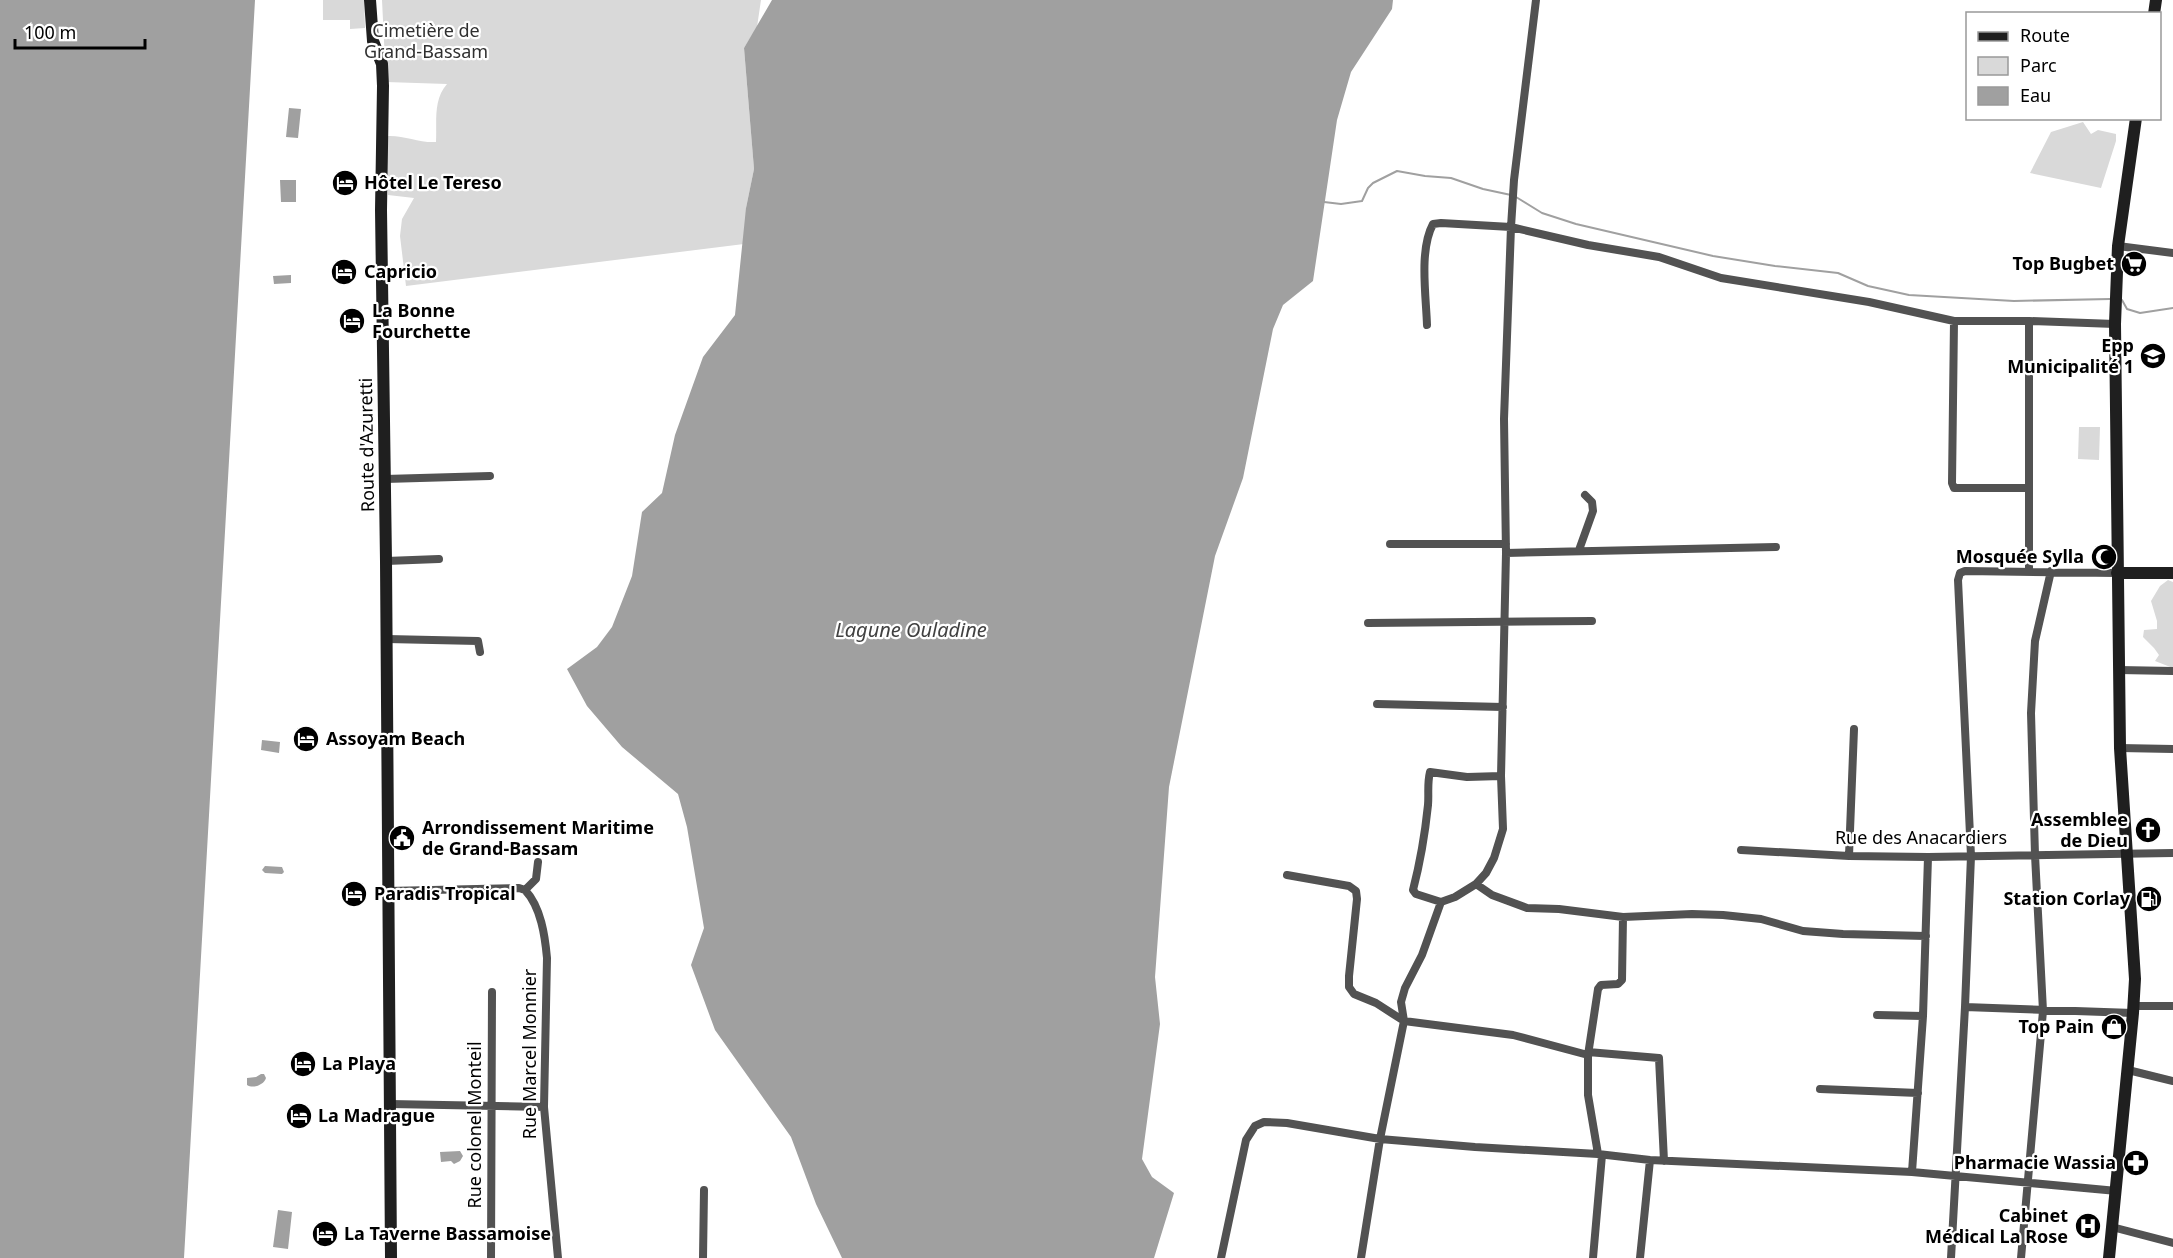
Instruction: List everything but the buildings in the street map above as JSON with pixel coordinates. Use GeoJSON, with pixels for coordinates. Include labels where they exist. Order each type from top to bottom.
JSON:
{"type":"FeatureCollection","features":[{"type":"Feature","properties":{"kind":"street","name":"Route d'Azuretti"},"geometry":{"type":"LineString","coordinates":[[370,0],[373,41],[382,64],[381,210],[387,639],[391,1258]]}},
{"type":"Feature","properties":{"kind":"street"},"geometry":{"type":"LineString","coordinates":[[1501,776],[1467,777],[1430,772],[1427,781],[1428,804],[1420,862],[1413,890],[1416,894],[1441,902],[1455,897],[1476,884],[1486,873],[1494,858],[1501,836],[1506,548],[1504,419],[1511,227],[1514,180],[1536,0]]}},
{"type":"Feature","properties":{"kind":"street"},"geometry":{"type":"LineString","coordinates":[[2109,1258],[2134,1009],[2133,924],[2120,748],[2115,324],[2118,246],[2136,120]]}},
{"type":"Feature","properties":{"kind":"street"},"geometry":{"type":"LineString","coordinates":[[1427,325],[1425,256],[1428,234],[1434,224],[1441,223],[1511,227],[1588,245],[1659,257],[1710,275],[1735,281],[1869,302],[1954,321],[2115,324]]}},
{"type":"Feature","properties":{"kind":"street"},"geometry":{"type":"LineString","coordinates":[[2118,246],[2173,253]]}},
{"type":"Feature","properties":{"kind":"street"},"geometry":{"type":"LineString","coordinates":[[1954,321],[1952,483],[1954,488],[2029,488]]}},
{"type":"Feature","properties":{"kind":"street"},"geometry":{"type":"LineString","coordinates":[[2029,321],[2029,570]]}},
{"type":"Feature","properties":{"kind":"street"},"geometry":{"type":"LineString","coordinates":[[385,479],[490,476]]}},
{"type":"Feature","properties":{"kind":"street"},"geometry":{"type":"LineString","coordinates":[[1579,550],[1593,511],[1592,502],[1585,495]]}},
{"type":"Feature","properties":{"kind":"street"},"geometry":{"type":"LineString","coordinates":[[1390,543],[1579,550],[1776,547]]}},
{"type":"Feature","properties":{"kind":"street"},"geometry":{"type":"LineString","coordinates":[[386,561],[439,559]]}},
{"type":"Feature","properties":{"kind":"street"},"geometry":{"type":"LineString","coordinates":[[1951,1258],[1971,856],[1958,580],[1960,573],[2029,570],[2173,573]]}},
{"type":"Feature","properties":{"kind":"street"},"geometry":{"type":"LineString","coordinates":[[2021,1258],[2043,1011],[2031,713],[2035,640],[2051,572]]}},
{"type":"Feature","properties":{"kind":"street"},"geometry":{"type":"LineString","coordinates":[[1368,623],[1592,621]]}},
{"type":"Feature","properties":{"kind":"street"},"geometry":{"type":"LineString","coordinates":[[387,639],[478,641],[480,652]]}},
{"type":"Feature","properties":{"kind":"street"},"geometry":{"type":"LineString","coordinates":[[2119,670],[2173,670]]}},
{"type":"Feature","properties":{"kind":"street"},"geometry":{"type":"LineString","coordinates":[[1377,704],[1503,707]]}},
{"type":"Feature","properties":{"kind":"street"},"geometry":{"type":"LineString","coordinates":[[1849,855],[1854,729]]}},
{"type":"Feature","properties":{"kind":"street"},"geometry":{"type":"LineString","coordinates":[[2120,748],[2173,749]]}},
{"type":"Feature","properties":{"kind":"street","name":"Rue des Anacardiers"},"geometry":{"type":"LineString","coordinates":[[1741,850],[1929,857],[2173,853]]}},
{"type":"Feature","properties":{"kind":"street"},"geometry":{"type":"LineString","coordinates":[[1912,1172],[1923,1016],[1929,857]]}},
{"type":"Feature","properties":{"kind":"street"},"geometry":{"type":"LineString","coordinates":[[387,891],[519,888],[525,890],[536,879],[538,862]]}},
{"type":"Feature","properties":{"kind":"street"},"geometry":{"type":"LineString","coordinates":[[1287,874],[1349,886],[1356,891],[1358,899],[1349,987],[1354,994],[1376,1003],[1404,1021],[1513,1035],[1588,1053],[1659,1058],[1664,1161]]}},
{"type":"Feature","properties":{"kind":"street"},"geometry":{"type":"LineString","coordinates":[[1476,884],[1492,895],[1527,908],[1559,909],[1623,917],[1724,915],[1761,919],[1803,931],[1926,936]]}},
{"type":"Feature","properties":{"kind":"street","name":"Rue Marcel Monnier"},"geometry":{"type":"LineString","coordinates":[[525,890],[541,923],[547,958],[543,1107],[558,1258]]}},
{"type":"Feature","properties":{"kind":"street"},"geometry":{"type":"LineString","coordinates":[[1361,1258],[1380,1138],[1404,1021],[1401,1002],[1405,988],[1422,956],[1441,902]]}},
{"type":"Feature","properties":{"kind":"street"},"geometry":{"type":"LineString","coordinates":[[1593,1258],[1600,1155],[1588,1095],[1588,1053],[1598,988],[1601,985],[1618,984],[1622,980],[1623,917]]}},
{"type":"Feature","properties":{"kind":"street","name":"Rue colonel Monteil"},"geometry":{"type":"LineString","coordinates":[[491,1258],[492,992]]}},
{"type":"Feature","properties":{"kind":"street"},"geometry":{"type":"LineString","coordinates":[[1965,1007],[2043,1011],[2173,1006]]}},
{"type":"Feature","properties":{"kind":"street"},"geometry":{"type":"LineString","coordinates":[[1877,1015],[1923,1016]]}},
{"type":"Feature","properties":{"kind":"street"},"geometry":{"type":"LineString","coordinates":[[2128,1070],[2173,1081]]}},
{"type":"Feature","properties":{"kind":"street"},"geometry":{"type":"LineString","coordinates":[[1820,1089],[1918,1093]]}},
{"type":"Feature","properties":{"kind":"street"},"geometry":{"type":"LineString","coordinates":[[390,1104],[543,1107]]}},
{"type":"Feature","properties":{"kind":"street"},"geometry":{"type":"LineString","coordinates":[[1221,1258],[1246,1140],[1255,1126],[1264,1122],[1287,1123],[1380,1138],[1650,1160],[1912,1172],[2117,1191]]}},
{"type":"Feature","properties":{"kind":"street"},"geometry":{"type":"LineString","coordinates":[[1640,1258],[1650,1160]]}},
{"type":"Feature","properties":{"kind":"street"},"geometry":{"type":"LineString","coordinates":[[703,1258],[704,1190]]}},
{"type":"Feature","properties":{"kind":"street"},"geometry":{"type":"LineString","coordinates":[[2112,1227],[2173,1243]]}},
{"type":"Feature","properties":{"kind":"green space"},"geometry":{"type":"Polygon","coordinates":[[[323,0],[364,0],[365,28],[350,29],[350,20],[323,20],[323,0]]]}},
{"type":"Feature","properties":{"kind":"green space","name":"Cimetière de Grand-Bassam"},"geometry":{"type":"Polygon","coordinates":[[[382,0],[761,0],[757,27],[744,48],[754,169],[746,208],[752,243],[406,286],[400,236],[402,219],[414,198],[388,195],[387,136],[436,142],[438,104],[447,84],[386,82],[382,0]]]}},
{"type":"Feature","properties":{"kind":"green space"},"geometry":{"type":"Polygon","coordinates":[[[2083,122],[2091,134],[2098,130],[2116,134],[2116,141],[2101,188],[2030,173],[2051,132],[2083,122]]]}},
{"type":"Feature","properties":{"kind":"green space"},"geometry":{"type":"Polygon","coordinates":[[[2079,427],[2100,427],[2099,460],[2078,459],[2079,427]]]}},
{"type":"Feature","properties":{"kind":"green space"},"geometry":{"type":"Polygon","coordinates":[[[2168,580],[2173,582],[2173,668],[2155,661],[2159,655],[2143,637],[2144,630],[2157,629],[2151,601],[2160,586],[2168,580]]]}},
{"type":"Feature","properties":{"kind":"water"},"geometry":{"type":"Polygon","coordinates":[[[0,0],[255,0],[184,1258],[0,1258],[0,0]]]}},
{"type":"Feature","properties":{"kind":"water","name":"Lagune Ouladine"},"geometry":{"type":"Polygon","coordinates":[[[772,0],[1393,0],[1392,9],[1351,72],[1337,120],[1313,281],[1283,305],[1273,329],[1243,478],[1215,556],[1169,787],[1155,977],[1160,1024],[1142,1159],[1152,1177],[1174,1193],[1154,1258],[842,1258],[816,1204],[791,1137],[715,1030],[691,965],[704,928],[687,827],[678,794],[622,747],[587,706],[567,669],[597,647],[612,627],[632,576],[642,512],[662,493],[675,435],[703,357],[735,315],[746,208],[754,169],[744,48],[772,0]]]}},
{"type":"Feature","properties":{"kind":"water"},"geometry":{"type":"Polygon","coordinates":[[[289,108],[301,109],[298,138],[286,137],[289,108]]]}},
{"type":"Feature","properties":{"kind":"water"},"geometry":{"type":"Polygon","coordinates":[[[280,180],[296,180],[296,202],[281,202],[280,180]]]}},
{"type":"Feature","properties":{"kind":"water"},"geometry":{"type":"Polygon","coordinates":[[[291,275],[291,283],[274,284],[273,276],[291,275]]]}},
{"type":"Feature","properties":{"kind":"water"},"geometry":{"type":"Polygon","coordinates":[[[262,740],[280,742],[279,753],[261,750],[262,740]]]}},
{"type":"Feature","properties":{"kind":"water"},"geometry":{"type":"Polygon","coordinates":[[[265,866],[282,867],[284,872],[282,874],[265,873],[262,870],[265,866]]]}},
{"type":"Feature","properties":{"kind":"water"},"geometry":{"type":"Polygon","coordinates":[[[264,1074],[266,1078],[263,1083],[255,1086],[247,1085],[247,1078],[264,1074]]]}},
{"type":"Feature","properties":{"kind":"water"},"geometry":{"type":"Polygon","coordinates":[[[460,1151],[463,1156],[460,1161],[454,1164],[451,1161],[441,1162],[440,1152],[460,1151]]]}},
{"type":"Feature","properties":{"kind":"water"},"geometry":{"type":"Polygon","coordinates":[[[278,1210],[292,1212],[288,1249],[273,1247],[278,1210]]]}},
{"type":"Feature","properties":{"kind":"waterway"},"geometry":{"type":"LineString","coordinates":[[1324,202],[1341,204],[1362,201],[1373,183],[1397,171],[1451,178],[1483,189],[1511,195]]}},
{"type":"Feature","properties":{"kind":"waterway"},"geometry":{"type":"LineString","coordinates":[[1516,197],[1542,213],[1576,224],[1713,256],[1838,273],[1868,286],[1909,295],[2014,301],[2110,299]]}},
{"type":"Feature","properties":{"kind":"waterway"},"geometry":{"type":"LineString","coordinates":[[2119,300],[2122,300],[2127,309],[2140,313],[2173,308]]}},
{"type":"Feature","properties":{"kind":"place","name":"Hôtel Le Tereso"},"geometry":{"type":"Point","coordinates":[345,183]}},
{"type":"Feature","properties":{"kind":"place","name":"Top Bugbet"},"geometry":{"type":"Point","coordinates":[2134,264]}},
{"type":"Feature","properties":{"kind":"place","name":"Capricio"},"geometry":{"type":"Point","coordinates":[344,272]}},
{"type":"Feature","properties":{"kind":"place","name":"La Bonne Fourchette"},"geometry":{"type":"Point","coordinates":[352,321]}},
{"type":"Feature","properties":{"kind":"place","name":"Epp Municipalité 1"},"geometry":{"type":"Point","coordinates":[2153,356]}},
{"type":"Feature","properties":{"kind":"place","name":"Mosquée Sylla"},"geometry":{"type":"Point","coordinates":[2104,557]}},
{"type":"Feature","properties":{"kind":"place","name":"Assoyam Beach"},"geometry":{"type":"Point","coordinates":[306,739]}},
{"type":"Feature","properties":{"kind":"place","name":"Assemblee de Dieu"},"geometry":{"type":"Point","coordinates":[2148,830]}},
{"type":"Feature","properties":{"kind":"place","name":"Arrondissement Maritime de Grand-Bassam"},"geometry":{"type":"Point","coordinates":[402,838]}},
{"type":"Feature","properties":{"kind":"place","name":"Paradis Tropical"},"geometry":{"type":"Point","coordinates":[354,894]}},
{"type":"Feature","properties":{"kind":"place","name":"Station Corlay"},"geometry":{"type":"Point","coordinates":[2149,899]}},
{"type":"Feature","properties":{"kind":"place","name":"Top Pain"},"geometry":{"type":"Point","coordinates":[2114,1027]}},
{"type":"Feature","properties":{"kind":"place","name":"La Playa"},"geometry":{"type":"Point","coordinates":[303,1064]}},
{"type":"Feature","properties":{"kind":"place","name":"La Madrague"},"geometry":{"type":"Point","coordinates":[299,1116]}},
{"type":"Feature","properties":{"kind":"place","name":"Pharmacie Wassia"},"geometry":{"type":"Point","coordinates":[2136,1163]}},
{"type":"Feature","properties":{"kind":"place","name":"Cabinet Médical La Rose"},"geometry":{"type":"Point","coordinates":[2088,1226]}},
{"type":"Feature","properties":{"kind":"place","name":"La Taverne Bassamoise"},"geometry":{"type":"Point","coordinates":[325,1234]}}]}
